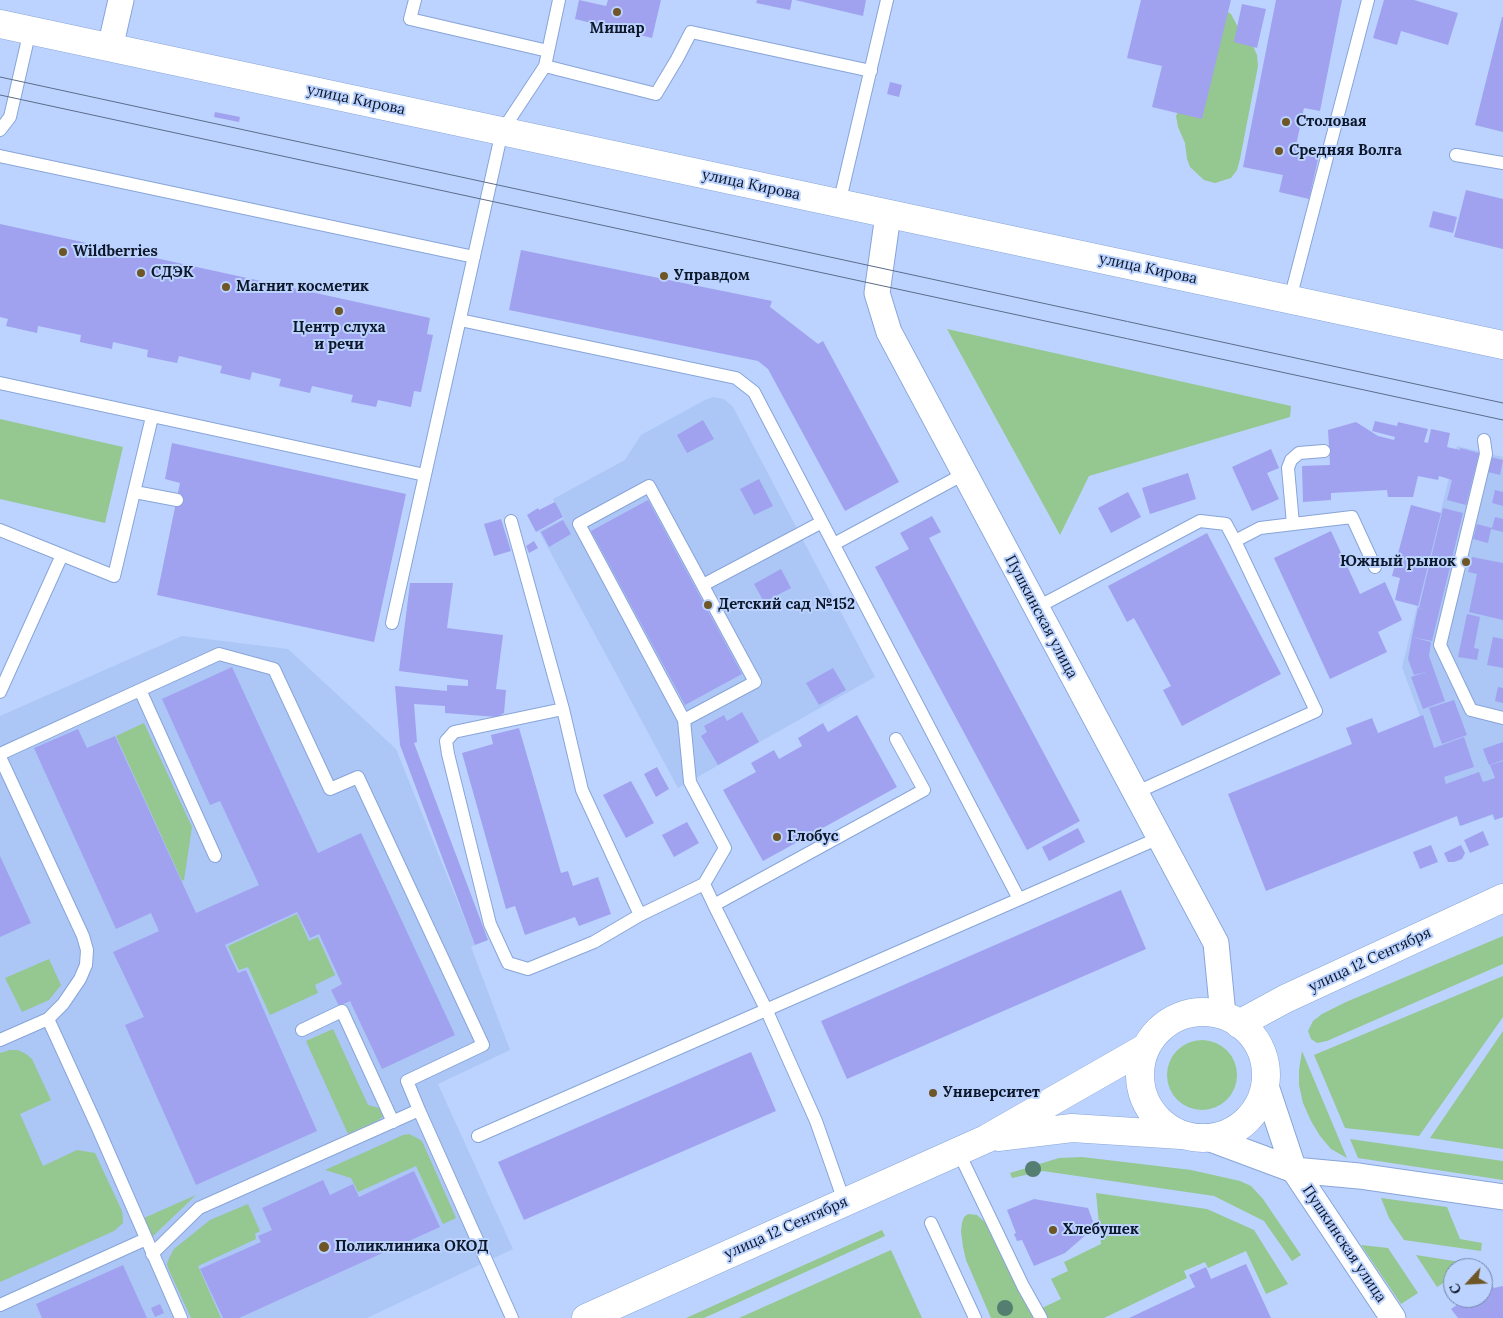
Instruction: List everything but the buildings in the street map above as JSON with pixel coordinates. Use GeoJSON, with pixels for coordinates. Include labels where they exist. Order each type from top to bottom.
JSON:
{"type":"FeatureCollection","features":[{"type":"Feature","properties":{"kind":"main road","name":"улица Кирова"},"geometry":{"type":"LineString","coordinates":[[0,24],[1503,346]]}},
{"type":"Feature","properties":{"kind":"main road","name":"улица 12 Сентября"},"geometry":{"type":"LineString","coordinates":[[1231,1019],[1285,999],[1503,898]]}},
{"type":"Feature","properties":{"kind":"main road"},"geometry":{"type":"LineString","coordinates":[[1205,1011],[1231,1019],[1255,1040],[1264,1061],[1265,1083],[1259,1104],[1246,1121],[1228,1133],[1195,1136],[1160,1122],[1144,1100],[1139,1074],[1145,1048],[1156,1032],[1169,1020],[1187,1013],[1205,1011]]}},
{"type":"Feature","properties":{"kind":"main road","name":"улица 12 Сентября"},"geometry":{"type":"LineString","coordinates":[[586,1318],[986,1139],[1145,1048]]}},
{"type":"Feature","properties":{"kind":"main road","name":"улица 12 Сентября"},"geometry":{"type":"LineString","coordinates":[[986,1139],[1072,1128],[1195,1136]]}},
{"type":"Feature","properties":{"kind":"street"},"geometry":{"type":"LineString","coordinates":[[110,48],[121,0]]}},
{"type":"Feature","properties":{"kind":"street","name":"Пушкинская улица"},"geometry":{"type":"LineString","coordinates":[[888,215],[877,293],[889,332],[1216,944],[1231,1019]]}},
{"type":"Feature","properties":{"kind":"street","name":"Пушкинская улица"},"geometry":{"type":"LineString","coordinates":[[1265,1083],[1294,1170],[1393,1318]]}},
{"type":"Feature","properties":{"kind":"street","name":"Пушкинская улица"},"geometry":{"type":"LineString","coordinates":[[1195,1136],[1294,1170]]}},
{"type":"Feature","properties":{"kind":"street"},"geometry":{"type":"LineString","coordinates":[[1294,1170],[1359,1176],[1503,1197]]}},
{"type":"Feature","properties":{"kind":"lane"},"geometry":{"type":"LineString","coordinates":[[415,0],[410,19],[548,51]]}},
{"type":"Feature","properties":{"kind":"lane"},"geometry":{"type":"LineString","coordinates":[[392,623],[502,131],[545,66],[559,0]]}},
{"type":"Feature","properties":{"kind":"lane"},"geometry":{"type":"LineString","coordinates":[[839,204],[887,0]]}},
{"type":"Feature","properties":{"kind":"lane"},"geometry":{"type":"LineString","coordinates":[[1290,299],[1368,0]]}},
{"type":"Feature","properties":{"kind":"lane"},"geometry":{"type":"LineString","coordinates":[[0,130],[10,118],[30,30]]}},
{"type":"Feature","properties":{"kind":"lane"},"geometry":{"type":"LineString","coordinates":[[545,66],[656,94],[678,60],[691,32],[871,71]]}},
{"type":"Feature","properties":{"kind":"lane"},"geometry":{"type":"LineString","coordinates":[[1456,155],[1503,163]]}},
{"type":"Feature","properties":{"kind":"lane"},"geometry":{"type":"LineString","coordinates":[[0,156],[474,257]]}},
{"type":"Feature","properties":{"kind":"lane"},"geometry":{"type":"LineString","coordinates":[[460,320],[736,378],[754,392],[1019,899]]}},
{"type":"Feature","properties":{"kind":"lane"},"geometry":{"type":"LineString","coordinates":[[0,383],[425,475]]}},
{"type":"Feature","properties":{"kind":"lane"},"geometry":{"type":"LineString","coordinates":[[0,530],[114,576],[152,417]]}},
{"type":"Feature","properties":{"kind":"lane"},"geometry":{"type":"LineString","coordinates":[[1484,440],[1486,454],[1440,645],[1471,710],[1503,718]]}},
{"type":"Feature","properties":{"kind":"lane"},"geometry":{"type":"LineString","coordinates":[[1293,524],[1288,468],[1291,460],[1299,453],[1324,451]]}},
{"type":"Feature","properties":{"kind":"lane"},"geometry":{"type":"LineString","coordinates":[[834,544],[964,474]]}},
{"type":"Feature","properties":{"kind":"lane"},"geometry":{"type":"LineString","coordinates":[[563,709],[454,732],[446,741],[490,924],[508,962],[528,970],[594,942],[640,914],[704,884],[724,848],[690,782],[684,720],[579,524],[649,486],[755,682],[684,720]]}},
{"type":"Feature","properties":{"kind":"lane"},"geometry":{"type":"LineString","coordinates":[[135,492],[177,500]]}},
{"type":"Feature","properties":{"kind":"lane"},"geometry":{"type":"LineString","coordinates":[[1235,541],[1260,528],[1352,517],[1375,567]]}},
{"type":"Feature","properties":{"kind":"lane"},"geometry":{"type":"LineString","coordinates":[[511,521],[563,709],[582,790],[640,914]]}},
{"type":"Feature","properties":{"kind":"lane"},"geometry":{"type":"LineString","coordinates":[[702,585],[822,522]]}},
{"type":"Feature","properties":{"kind":"lane"},"geometry":{"type":"LineString","coordinates":[[1036,608],[1200,522],[1226,524],[1316,711],[1135,793]]}},
{"type":"Feature","properties":{"kind":"lane"},"geometry":{"type":"LineString","coordinates":[[0,692],[62,555]]}},
{"type":"Feature","properties":{"kind":"lane"},"geometry":{"type":"LineString","coordinates":[[0,1040],[48,1020],[80,979],[86,964],[87,950],[83,936],[0,756],[220,654],[274,669],[330,789],[358,777],[483,1045],[406,1080],[512,1318]]}},
{"type":"Feature","properties":{"kind":"lane"},"geometry":{"type":"LineString","coordinates":[[140,690],[215,856]]}},
{"type":"Feature","properties":{"kind":"lane"},"geometry":{"type":"LineString","coordinates":[[714,905],[924,790],[896,738]]}},
{"type":"Feature","properties":{"kind":"lane"},"geometry":{"type":"LineString","coordinates":[[478,1136],[1159,838]]}},
{"type":"Feature","properties":{"kind":"lane"},"geometry":{"type":"LineString","coordinates":[[704,884],[766,1009],[816,1121],[844,1202]]}},
{"type":"Feature","properties":{"kind":"lane"},"geometry":{"type":"LineString","coordinates":[[302,1030],[342,1011],[393,1122]]}},
{"type":"Feature","properties":{"kind":"lane"},"geometry":{"type":"LineString","coordinates":[[48,1020],[97,1126],[181,1318]]}},
{"type":"Feature","properties":{"kind":"lane"},"geometry":{"type":"LineString","coordinates":[[152,1254],[199,1208],[419,1110]]}},
{"type":"Feature","properties":{"kind":"lane"},"geometry":{"type":"LineString","coordinates":[[958,1151],[1023,1286],[1041,1318]]}},
{"type":"Feature","properties":{"kind":"lane"},"geometry":{"type":"LineString","coordinates":[[931,1223],[975,1318]]}},
{"type":"Feature","properties":{"kind":"lane"},"geometry":{"type":"LineString","coordinates":[[0,1305],[146,1239]]}},
{"type":"Feature","properties":{"kind":"shaded area","name":"Детский сад №152"},"geometry":{"type":"Polygon","coordinates":[[[713,397],[724,399],[733,407],[875,677],[678,788],[539,531],[564,518],[553,499],[625,460],[641,435],[713,397]]]}},
{"type":"Feature","properties":{"kind":"shaded area","name":"Южный рынок"},"geometry":{"type":"Polygon","coordinates":[[[1457,446],[1503,457],[1503,817],[1494,820],[1492,815],[1460,826],[1402,667],[1457,446]]]}},
{"type":"Feature","properties":{"kind":"shaded area"},"geometry":{"type":"Polygon","coordinates":[[[182,636],[288,649],[396,749],[475,945],[471,947],[510,1050],[438,1084],[513,1249],[367,1318],[0,1318],[0,716],[182,636]]]}},
{"type":"Feature","properties":{"kind":"green space"},"geometry":{"type":"Polygon","coordinates":[[[1226,11],[1231,14],[1241,33],[1252,44],[1257,55],[1258,66],[1237,170],[1231,178],[1215,183],[1204,180],[1190,167],[1185,143],[1178,127],[1176,116],[1226,11]]]}},
{"type":"Feature","properties":{"kind":"green space"},"geometry":{"type":"Polygon","coordinates":[[[947,329],[1291,406],[1290,417],[1089,476],[1060,535],[947,329]]]}},
{"type":"Feature","properties":{"kind":"green space"},"geometry":{"type":"Polygon","coordinates":[[[0,419],[123,447],[105,523],[0,499],[0,419]]]}},
{"type":"Feature","properties":{"kind":"green space"},"geometry":{"type":"Polygon","coordinates":[[[144,723],[192,827],[184,880],[182,881],[116,736],[144,723]]]}},
{"type":"Feature","properties":{"kind":"green space"},"geometry":{"type":"Polygon","coordinates":[[[297,914],[309,941],[318,937],[335,975],[315,985],[318,993],[270,1015],[248,967],[239,970],[228,946],[297,914]]]}},
{"type":"Feature","properties":{"kind":"green space"},"geometry":{"type":"Polygon","coordinates":[[[1503,936],[1503,964],[1327,1041],[1317,1043],[1311,1039],[1308,1031],[1313,1021],[1322,1014],[1346,1002],[1503,936]]]}},
{"type":"Feature","properties":{"kind":"green space"},"geometry":{"type":"Polygon","coordinates":[[[49,959],[61,985],[49,1000],[22,1012],[5,978],[49,959]]]}},
{"type":"Feature","properties":{"kind":"green space"},"geometry":{"type":"Polygon","coordinates":[[[1503,976],[1503,1017],[1419,1136],[1345,1128],[1314,1055],[1503,976]]]}},
{"type":"Feature","properties":{"kind":"green space"},"geometry":{"type":"Polygon","coordinates":[[[333,1029],[368,1105],[380,1108],[383,1113],[379,1120],[348,1134],[306,1041],[333,1029]]]}},
{"type":"Feature","properties":{"kind":"green space"},"geometry":{"type":"Polygon","coordinates":[[[1503,1031],[1503,1149],[1430,1138],[1503,1031]]]}},
{"type":"Feature","properties":{"kind":"green space"},"geometry":{"type":"Polygon","coordinates":[[[1209,1040],[1222,1046],[1231,1055],[1235,1061],[1237,1075],[1235,1089],[1227,1100],[1216,1108],[1195,1110],[1188,1108],[1177,1100],[1169,1089],[1167,1068],[1169,1061],[1177,1050],[1188,1042],[1209,1040]]]}},
{"type":"Feature","properties":{"kind":"green space"},"geometry":{"type":"Polygon","coordinates":[[[18,1050],[32,1059],[51,1100],[20,1114],[43,1166],[77,1150],[95,1153],[122,1211],[123,1223],[114,1231],[0,1282],[0,1053],[18,1050]]]}},
{"type":"Feature","properties":{"kind":"green space"},"geometry":{"type":"Polygon","coordinates":[[[1302,1051],[1347,1158],[1331,1149],[1320,1136],[1303,1103],[1299,1085],[1302,1051]]]}},
{"type":"Feature","properties":{"kind":"green space"},"geometry":{"type":"Polygon","coordinates":[[[409,1134],[422,1141],[456,1218],[443,1224],[416,1166],[358,1192],[351,1178],[325,1170],[409,1134]]]}},
{"type":"Feature","properties":{"kind":"green space"},"geometry":{"type":"Polygon","coordinates":[[[1350,1139],[1503,1161],[1503,1180],[1358,1158],[1350,1139]]]}},
{"type":"Feature","properties":{"kind":"green space"},"geometry":{"type":"Polygon","coordinates":[[[1082,1157],[1191,1170],[1240,1181],[1251,1186],[1263,1199],[1301,1255],[1292,1261],[1264,1221],[1214,1196],[1043,1171],[1012,1178],[1010,1173],[1059,1158],[1082,1157]]]}},
{"type":"Feature","properties":{"kind":"green space"},"geometry":{"type":"Polygon","coordinates":[[[1096,1193],[1207,1209],[1254,1230],[1288,1284],[1266,1294],[1246,1251],[1208,1268],[1205,1262],[1184,1271],[1187,1278],[1104,1318],[1047,1318],[1042,1308],[1061,1299],[1051,1279],[1068,1271],[1064,1262],[1101,1244],[1096,1193]]]}},
{"type":"Feature","properties":{"kind":"green space"},"geometry":{"type":"Polygon","coordinates":[[[196,1195],[152,1237],[144,1218],[196,1195]]]}},
{"type":"Feature","properties":{"kind":"green space"},"geometry":{"type":"Polygon","coordinates":[[[1381,1198],[1447,1207],[1460,1239],[1482,1243],[1481,1251],[1404,1240],[1389,1218],[1381,1198]]]}},
{"type":"Feature","properties":{"kind":"green space"},"geometry":{"type":"Polygon","coordinates":[[[248,1204],[260,1231],[255,1234],[256,1239],[198,1266],[221,1318],[191,1318],[168,1268],[169,1258],[174,1249],[210,1220],[248,1204]]]}},
{"type":"Feature","properties":{"kind":"green space"},"geometry":{"type":"Polygon","coordinates":[[[968,1214],[977,1215],[987,1224],[1036,1318],[991,1318],[966,1260],[963,1247],[962,1223],[964,1217],[968,1214]]]}},
{"type":"Feature","properties":{"kind":"green space"},"geometry":{"type":"Polygon","coordinates":[[[882,1230],[885,1236],[704,1318],[686,1318],[882,1230]]]}},
{"type":"Feature","properties":{"kind":"green space"},"geometry":{"type":"Polygon","coordinates":[[[1361,1245],[1388,1248],[1418,1293],[1401,1304],[1361,1245]]]}},
{"type":"Feature","properties":{"kind":"green space"},"geometry":{"type":"Polygon","coordinates":[[[891,1250],[922,1318],[739,1318],[891,1250]]]}},
{"type":"Feature","properties":{"kind":"green space"},"geometry":{"type":"Polygon","coordinates":[[[1416,1255],[1443,1259],[1443,1283],[1437,1287],[1416,1255]]]}},
{"type":"Feature","properties":{"kind":"tram line"},"geometry":{"type":"LineString","coordinates":[[0,77],[1503,403]]}},
{"type":"Feature","properties":{"kind":"tram line"},"geometry":{"type":"LineString","coordinates":[[0,95],[1503,420]]}},
{"type":"Feature","properties":{"kind":"place","name":"Мишар"},"geometry":{"type":"Point","coordinates":[617,12]}},
{"type":"Feature","properties":{"kind":"place","name":"Столовая"},"geometry":{"type":"Point","coordinates":[1286,122]}},
{"type":"Feature","properties":{"kind":"place","name":"Средняя Волга"},"geometry":{"type":"Point","coordinates":[1279,151]}},
{"type":"Feature","properties":{"kind":"place","name":"Wildberries"},"geometry":{"type":"Point","coordinates":[63,252]}},
{"type":"Feature","properties":{"kind":"place","name":"СДЭК"},"geometry":{"type":"Point","coordinates":[141,273]}},
{"type":"Feature","properties":{"kind":"place","name":"Управдом"},"geometry":{"type":"Point","coordinates":[664,276]}},
{"type":"Feature","properties":{"kind":"place","name":"Магнит косметик"},"geometry":{"type":"Point","coordinates":[226,287]}},
{"type":"Feature","properties":{"kind":"place","name":"Центр слуха и речи"},"geometry":{"type":"Point","coordinates":[339,311]}},
{"type":"Feature","properties":{"kind":"place","name":"Южный рынок"},"geometry":{"type":"Point","coordinates":[1466,562]}},
{"type":"Feature","properties":{"kind":"place","name":"Детский сад №152"},"geometry":{"type":"Point","coordinates":[708,605]}},
{"type":"Feature","properties":{"kind":"place","name":"Глобус"},"geometry":{"type":"Point","coordinates":[777,837]}},
{"type":"Feature","properties":{"kind":"place","name":"Университет"},"geometry":{"type":"Point","coordinates":[933,1093]}},
{"type":"Feature","properties":{"kind":"place","name":"Хлебушек"},"geometry":{"type":"Point","coordinates":[1053,1230]}},
{"type":"Feature","properties":{"kind":"place","name":"Поликлиника ОКОД"},"geometry":{"type":"Point","coordinates":[324,1247]}}]}
